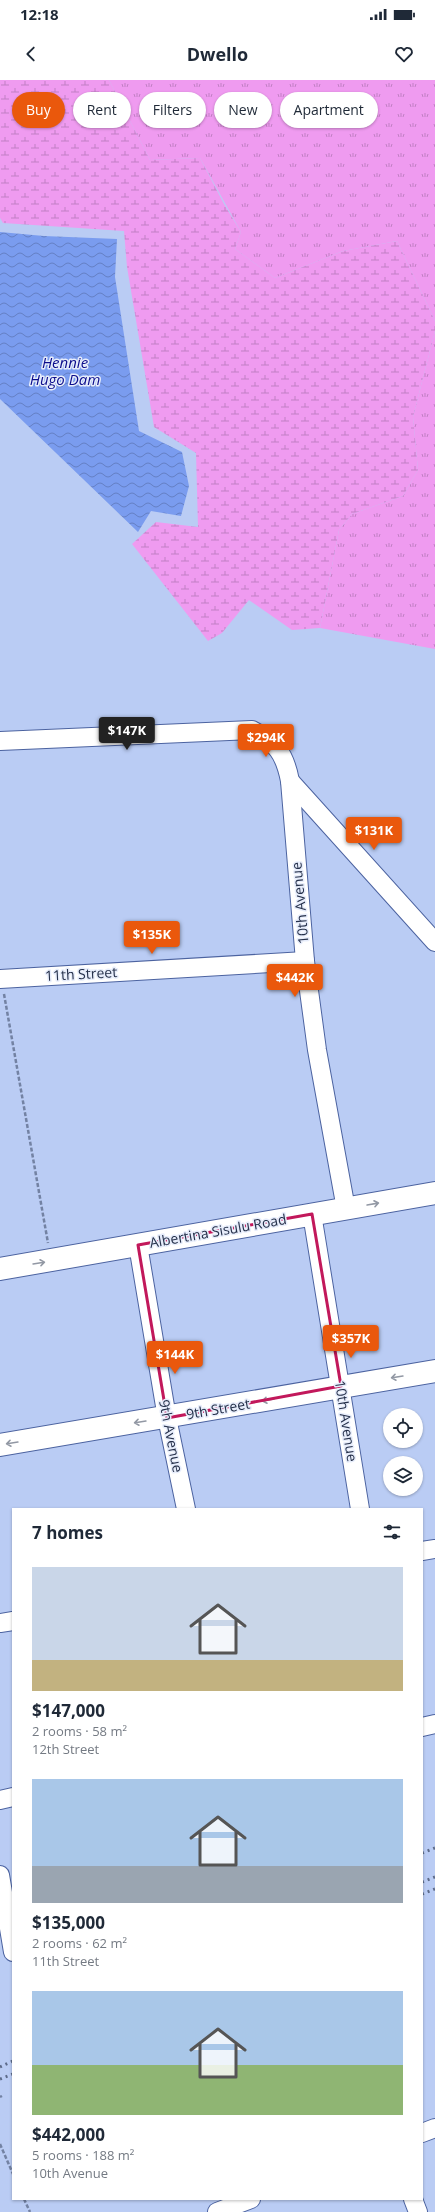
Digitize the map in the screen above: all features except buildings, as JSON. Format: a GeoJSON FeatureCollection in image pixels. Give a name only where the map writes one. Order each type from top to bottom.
{"type":"FeatureCollection","features":[{"type":"Feature","properties":{"kind":"main road","name":"Albertina Sisulu Road"},"geometry":{"type":"LineString","coordinates":[[0,1269],[435,1193]]}},
{"type":"Feature","properties":{"kind":"main road","name":"9th Street"},"geometry":{"type":"LineString","coordinates":[[0,1445],[167,1418],[341,1386],[435,1371]]}},
{"type":"Feature","properties":{"kind":"street","name":"10th Avenue"},"geometry":{"type":"LineString","coordinates":[[0,741],[252,730],[276,746],[284,758],[290,781],[305,962],[317,1050],[346,1208]]}},
{"type":"Feature","properties":{"kind":"street"},"geometry":{"type":"LineString","coordinates":[[290,781],[435,942]]}},
{"type":"Feature","properties":{"kind":"street","name":"11th Street"},"geometry":{"type":"LineString","coordinates":[[0,979],[305,962]]}},
{"type":"Feature","properties":{"kind":"street","name":"10th Avenue"},"geometry":{"type":"LineString","coordinates":[[312,1214],[360,1508]]}},
{"type":"Feature","properties":{"kind":"street","name":"9th Avenue"},"geometry":{"type":"LineString","coordinates":[[138,1245],[167,1418],[186,1508]]}},
{"type":"Feature","properties":{"kind":"street"},"geometry":{"type":"LineString","coordinates":[[423,1551],[435,1549]]}},
{"type":"Feature","properties":{"kind":"street"},"geometry":{"type":"LineString","coordinates":[[0,1624],[12,1621]]}},
{"type":"Feature","properties":{"kind":"street"},"geometry":{"type":"LineString","coordinates":[[423,1727],[435,1724]]}},
{"type":"Feature","properties":{"kind":"street"},"geometry":{"type":"LineString","coordinates":[[0,1800],[12,1797]]}},
{"type":"Feature","properties":{"kind":"street"},"geometry":{"type":"LineString","coordinates":[[0,1875],[8,1950]]}},
{"type":"Feature","properties":{"kind":"street"},"geometry":{"type":"LineString","coordinates":[[423,2133],[435,2128]]}},
{"type":"Feature","properties":{"kind":"street"},"geometry":{"type":"LineString","coordinates":[[218,2212],[248,2200]]}},
{"type":"Feature","properties":{"kind":"street"},"geometry":{"type":"LineString","coordinates":[[413,2200],[418,2212]]}},
{"type":"Feature","properties":{"kind":"path"},"geometry":{"type":"LineString","coordinates":[[0,979],[51,1261]]}},
{"type":"Feature","properties":{"kind":"path"},"geometry":{"type":"LineString","coordinates":[[0,2144],[12,2172]]}},
{"type":"Feature","properties":{"kind":"path"},"geometry":{"type":"LineString","coordinates":[[24,2200],[30,2212]]}},
{"type":"Feature","properties":{"kind":"highlighted area"},"geometry":{"type":"Polygon","coordinates":[[[312,1214],[341,1386],[167,1418],[138,1245],[312,1214]]]}},
{"type":"Feature","properties":{"kind":"green space"},"geometry":{"type":"Polygon","coordinates":[[[0,80],[109,80],[115,92],[73,92],[73,128],[131,128],[131,123],[150,160],[200,158],[224,204],[241,232],[235,249],[275,278],[343,251],[397,241],[435,321],[435,331],[413,417],[418,470],[403,496],[352,514],[339,530],[320,628],[292,630],[249,600],[222,633],[208,641],[132,544],[156,522],[198,527],[196,453],[154,427],[127,267],[124,231],[3,223],[0,218],[0,80]]]}},
{"type":"Feature","properties":{"kind":"green space"},"geometry":{"type":"Polygon","coordinates":[[[109,80],[435,80],[435,321],[397,241],[343,251],[275,278],[235,249],[241,232],[200,158],[150,160],[131,123],[131,92],[115,92],[109,80]]]}},
{"type":"Feature","properties":{"kind":"green space"},"geometry":{"type":"Polygon","coordinates":[[[435,331],[435,649],[320,628],[339,530],[352,514],[403,496],[418,470],[413,417],[435,331]]]}},
{"type":"Feature","properties":{"kind":"water","name":"Hennie Hugo Dam"},"geometry":{"type":"Polygon","coordinates":[[[0,232],[44,236],[117,239],[115,277],[139,431],[182,452],[189,486],[181,516],[151,511],[138,532],[0,399],[0,232]]]}},
{"type":"Feature","properties":{"kind":"railway"},"geometry":{"type":"LineString","coordinates":[[423,1853],[435,1848]]}},
{"type":"Feature","properties":{"kind":"railway"},"geometry":{"type":"LineString","coordinates":[[423,1882],[435,1877]]}},
{"type":"Feature","properties":{"kind":"railway"},"geometry":{"type":"LineString","coordinates":[[423,1894],[435,1889]]}},
{"type":"Feature","properties":{"kind":"railway"},"geometry":{"type":"LineString","coordinates":[[0,2067],[12,2061]]}},
{"type":"Feature","properties":{"kind":"railway"},"geometry":{"type":"LineString","coordinates":[[0,2079],[12,2074]]}}]}
